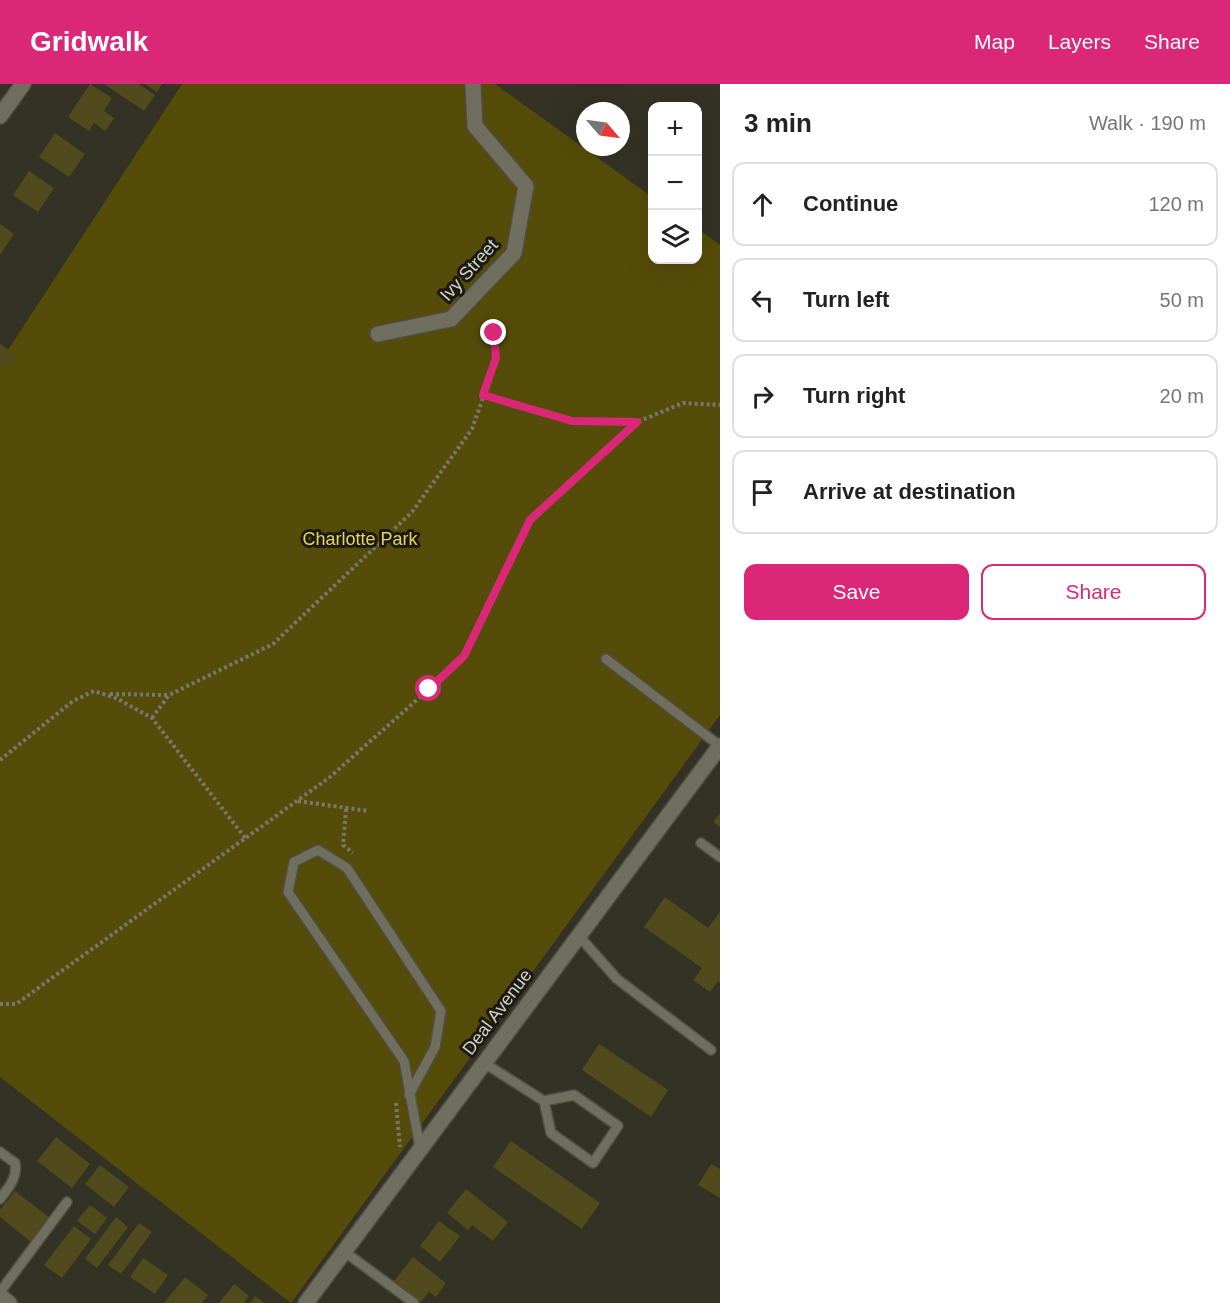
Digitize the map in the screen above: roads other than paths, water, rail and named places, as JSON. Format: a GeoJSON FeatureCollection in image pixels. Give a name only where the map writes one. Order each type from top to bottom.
{"type":"FeatureCollection","features":[{"type":"Feature","properties":{"kind":"street"},"geometry":{"type":"LineString","coordinates":[[0,116],[23,84]]}},
{"type":"Feature","properties":{"kind":"street","name":"Ivy Street"},"geometry":{"type":"LineString","coordinates":[[378,334],[451,319],[514,253],[526,186],[475,126],[473,84]]}},
{"type":"Feature","properties":{"kind":"street","name":"Deal Avenue"},"geometry":{"type":"LineString","coordinates":[[306,1303],[719,750]]}},
{"type":"Feature","properties":{"kind":"street"},"geometry":{"type":"LineString","coordinates":[[0,1294],[9,1303]]}},
{"type":"Feature","properties":{"kind":"lane"},"geometry":{"type":"LineString","coordinates":[[606,659],[719,750]]}},
{"type":"Feature","properties":{"kind":"lane"},"geometry":{"type":"LineString","coordinates":[[701,843],[720,857]]}},
{"type":"Feature","properties":{"kind":"lane"},"geometry":{"type":"LineString","coordinates":[[409,1095],[435,1047],[441,1011],[347,868],[318,850],[294,862],[288,892],[404,1061],[409,1095],[420,1148]]}},
{"type":"Feature","properties":{"kind":"lane"},"geometry":{"type":"LineString","coordinates":[[579,936],[617,979],[711,1050]]}},
{"type":"Feature","properties":{"kind":"lane"},"geometry":{"type":"LineString","coordinates":[[484,1062],[544,1101],[574,1095],[618,1126],[593,1163],[551,1133],[544,1101]]}},
{"type":"Feature","properties":{"kind":"lane"},"geometry":{"type":"LineString","coordinates":[[0,1152],[15,1163],[16,1170],[13,1182],[0,1199]]}},
{"type":"Feature","properties":{"kind":"lane"},"geometry":{"type":"LineString","coordinates":[[0,1294],[67,1202]]}},
{"type":"Feature","properties":{"kind":"lane"},"geometry":{"type":"LineString","coordinates":[[345,1252],[414,1303]]}},
{"type":"Feature","properties":{"kind":"park label","name":"Charlotte Park"},"geometry":{"type":"Point","coordinates":[360,539]}}]}
